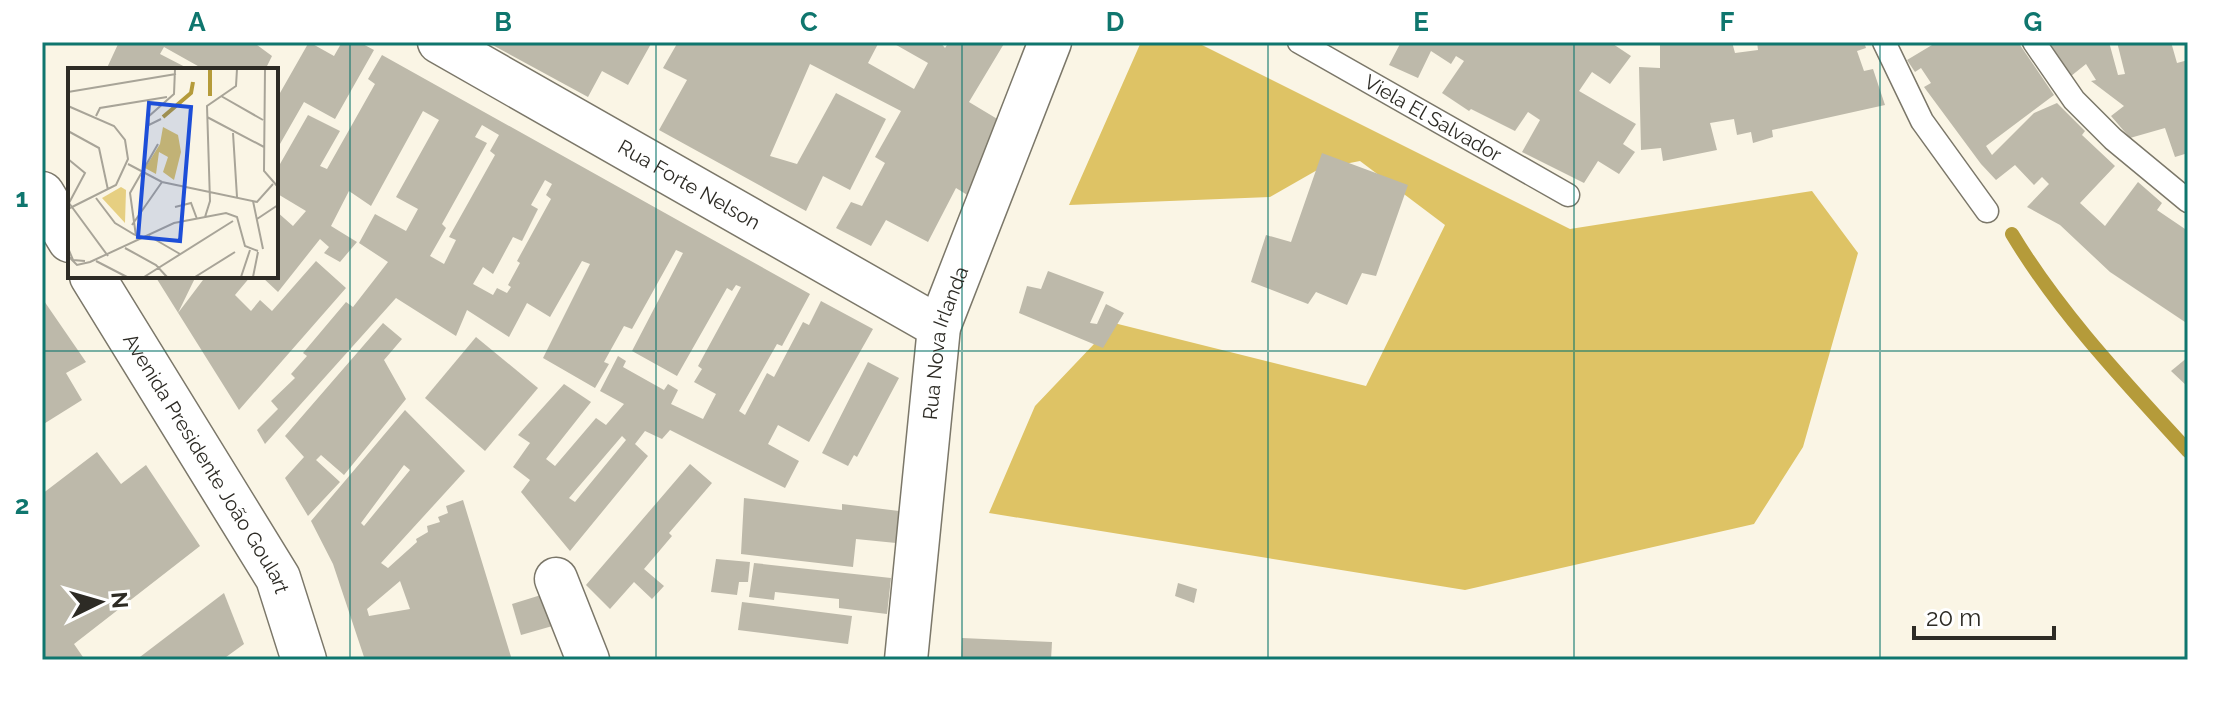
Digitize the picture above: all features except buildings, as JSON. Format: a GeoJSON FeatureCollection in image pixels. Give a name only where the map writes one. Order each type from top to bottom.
{"type":"FeatureCollection","features":[{"type":"Feature","properties":{"kind":"street","name":"Rua Forte Nelson"},"geometry":{"type":"LineString","coordinates":[[439,42],[939,327]]}},
{"type":"Feature","properties":{"kind":"street","name":"Rua Nova Irlanda"},"geometry":{"type":"LineString","coordinates":[[906,660],[939,327],[1050,42]]}},
{"type":"Feature","properties":{"kind":"street"},"geometry":{"type":"LineString","coordinates":[[42,194],[68,237]]}},
{"type":"Feature","properties":{"kind":"street","name":"Avenida Presidente João Goulart"},"geometry":{"type":"LineString","coordinates":[[93,278],[278,578],[304,660]]}},
{"type":"Feature","properties":{"kind":"street"},"geometry":{"type":"LineString","coordinates":[[556,579],[588,660]]}},
{"type":"Feature","properties":{"kind":"lane","name":"Viela El Salvador"},"geometry":{"type":"LineString","coordinates":[[1299,42],[1568,195]]}},
{"type":"Feature","properties":{"kind":"lane"},"geometry":{"type":"LineString","coordinates":[[1884,42],[1922,121],[1987,211]]}},
{"type":"Feature","properties":{"kind":"lane"},"geometry":{"type":"LineString","coordinates":[[2034,42],[2074,100],[2113,139],[2188,201]]}},
{"type":"Feature","properties":{"kind":"shaded area"},"geometry":{"type":"Polygon","coordinates":[[[1141,42],[1196,42],[1570,229],[1812,191],[1858,253],[1803,447],[1754,524],[1465,590],[989,513],[1035,406],[1114,323],[1366,386],[1445,225],[1360,161],[1319,169],[1270,197],[1069,205],[1141,42]]]}},
{"type":"Feature","properties":{"kind":"waterway"},"geometry":{"type":"LineString","coordinates":[[2012,234],[2072,320],[2188,451]]}}]}
